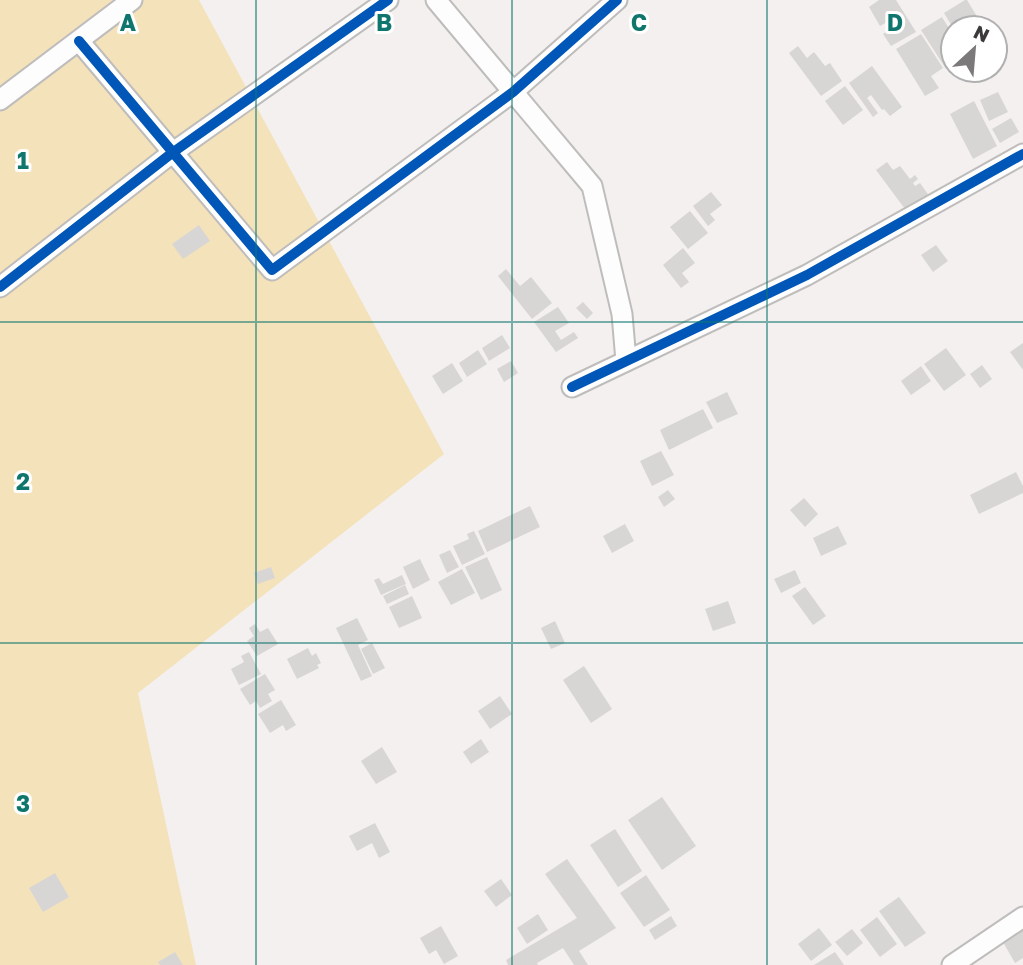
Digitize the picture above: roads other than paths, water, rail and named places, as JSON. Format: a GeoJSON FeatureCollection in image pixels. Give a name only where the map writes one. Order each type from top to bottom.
{"type":"FeatureCollection","features":[{"type":"Feature","properties":{"kind":"street"},"geometry":{"type":"LineString","coordinates":[[0,100],[132,0]]}},
{"type":"Feature","properties":{"kind":"street"},"geometry":{"type":"LineString","coordinates":[[0,287],[172,153],[388,0]]}},
{"type":"Feature","properties":{"kind":"street"},"geometry":{"type":"LineString","coordinates":[[436,0],[592,186],[622,314],[626,361]]}},
{"type":"Feature","properties":{"kind":"street"},"geometry":{"type":"LineString","coordinates":[[79,41],[272,270],[513,92],[617,0]]}},
{"type":"Feature","properties":{"kind":"street"},"geometry":{"type":"LineString","coordinates":[[572,387],[807,275],[1023,154]]}},
{"type":"Feature","properties":{"kind":"street"},"geometry":{"type":"LineString","coordinates":[[952,965],[1023,917]]}}]}
